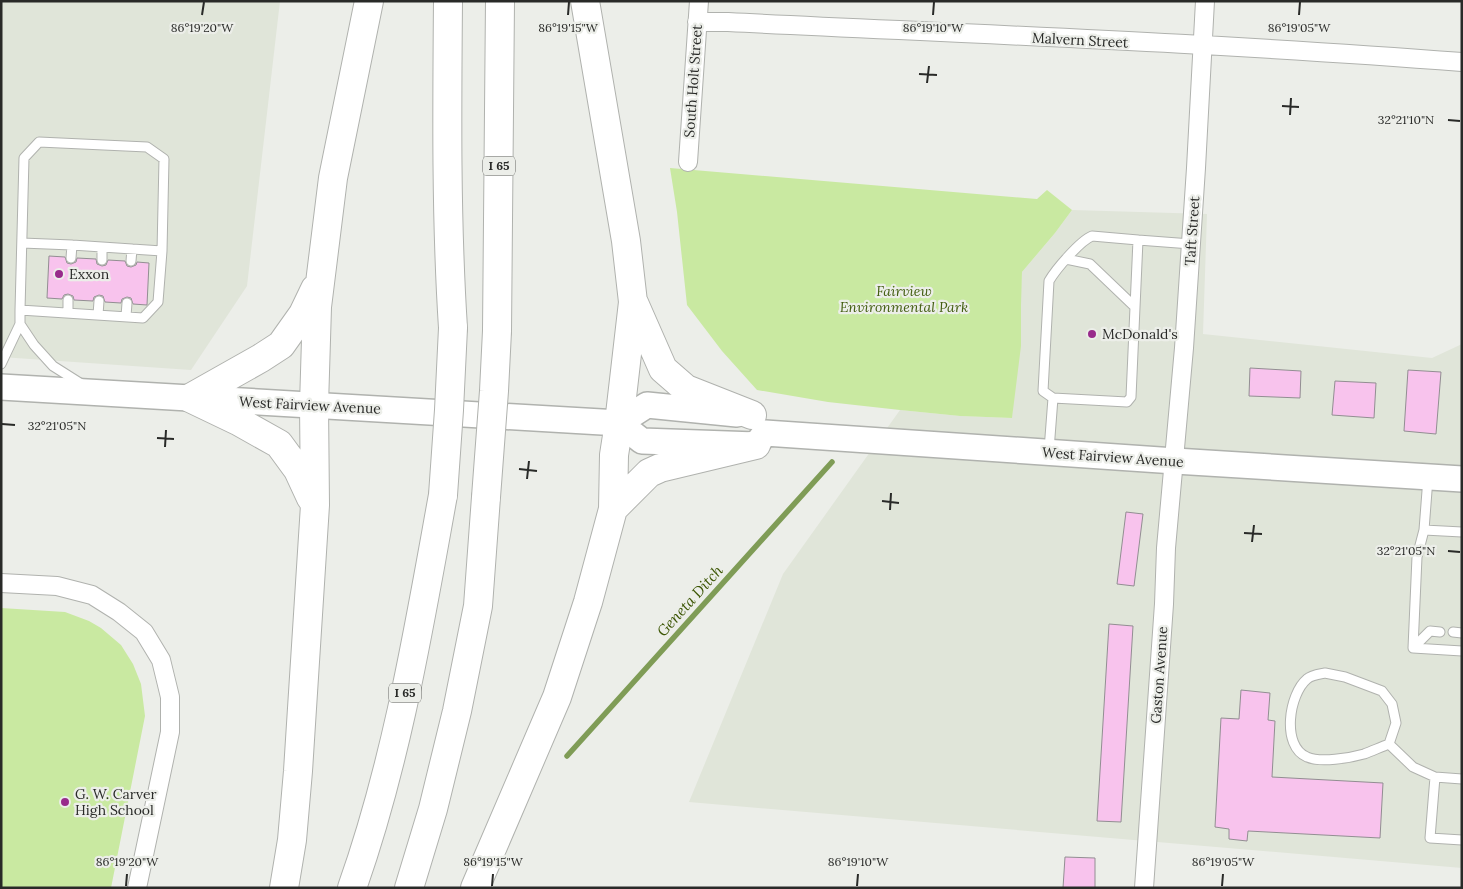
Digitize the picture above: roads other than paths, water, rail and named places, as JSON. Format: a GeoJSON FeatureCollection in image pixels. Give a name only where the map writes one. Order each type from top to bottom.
{"type":"FeatureCollection","features":[{"type":"Feature","properties":{"kind":"highway"},"geometry":{"type":"LineString","coordinates":[[284,888],[292,840],[298,771],[315,505],[314,405],[317,307],[333,178],[369,1]]}},
{"type":"Feature","properties":{"kind":"highway","name":"I 65"},"geometry":{"type":"LineString","coordinates":[[352,888],[390,760],[417,639],[443,495],[453,328],[450,287],[447,96],[448,1]]}},
{"type":"Feature","properties":{"kind":"highway","name":"I 65"},"geometry":{"type":"LineString","coordinates":[[409,888],[433,809],[457,711],[478,606],[497,331],[500,1]]}},
{"type":"Feature","properties":{"kind":"highway"},"geometry":{"type":"LineString","coordinates":[[475,888],[557,697],[588,602],[613,509],[614,455],[620,424],[633,302],[626,241],[585,1]]}},
{"type":"Feature","properties":{"kind":"highway"},"geometry":{"type":"LineString","coordinates":[[190,398],[281,345],[303,314],[321,277]]}},
{"type":"Feature","properties":{"kind":"highway"},"geometry":{"type":"LineString","coordinates":[[633,302],[663,369],[686,389],[758,431]]}},
{"type":"Feature","properties":{"kind":"highway"},"geometry":{"type":"LineString","coordinates":[[190,398],[238,421],[279,444],[298,470],[315,505]]}},
{"type":"Feature","properties":{"kind":"highway"},"geometry":{"type":"LineString","coordinates":[[613,509],[648,473],[758,431]]}},
{"type":"Feature","properties":{"kind":"main road","name":"West Fairview Avenue"},"geometry":{"type":"LineString","coordinates":[[1,387],[620,424],[642,441],[758,431]]}},
{"type":"Feature","properties":{"kind":"main road","name":"West Fairview Avenue"},"geometry":{"type":"LineString","coordinates":[[620,424],[647,405],[758,431],[1175,462],[1462,478]]}},
{"type":"Feature","properties":{"kind":"street","name":"South Holt Street"},"geometry":{"type":"LineString","coordinates":[[688,162],[699,1]]}},
{"type":"Feature","properties":{"kind":"street","name":"Taft Street"},"geometry":{"type":"LineString","coordinates":[[1175,462],[1191,244],[1205,1]]}},
{"type":"Feature","properties":{"kind":"street","name":"Malvern Street"},"geometry":{"type":"LineString","coordinates":[[698,22],[1203,46],[1462,62]]}},
{"type":"Feature","properties":{"kind":"street","name":"Gaston Avenue"},"geometry":{"type":"LineString","coordinates":[[1144,888],[1164,604],[1166,548],[1175,462]]}},
{"type":"Feature","properties":{"kind":"street"},"geometry":{"type":"LineString","coordinates":[[1,583],[56,586],[92,594],[120,612],[144,632],[161,660],[170,697],[170,732],[137,888]]}},
{"type":"Feature","properties":{"kind":"lane"},"geometry":{"type":"LineString","coordinates":[[1,364],[20,324],[20,310],[24,158],[39,142],[147,147],[164,159],[162,251],[158,302],[143,318],[20,310]]}},
{"type":"Feature","properties":{"kind":"lane"},"geometry":{"type":"LineString","coordinates":[[1138,240],[1131,397],[1127,402],[1053,398],[1043,391],[1049,281],[1066,259],[1087,238],[1092,236],[1191,244]]}},
{"type":"Feature","properties":{"kind":"lane"},"geometry":{"type":"LineString","coordinates":[[22,243],[162,251]]}},
{"type":"Feature","properties":{"kind":"lane"},"geometry":{"type":"LineString","coordinates":[[71,258],[72,245]]}},
{"type":"Feature","properties":{"kind":"lane"},"geometry":{"type":"LineString","coordinates":[[102,247],[102,260]]}},
{"type":"Feature","properties":{"kind":"lane"},"geometry":{"type":"LineString","coordinates":[[131,261],[132,249]]}},
{"type":"Feature","properties":{"kind":"lane"},"geometry":{"type":"LineString","coordinates":[[1066,259],[1090,264],[1135,307]]}},
{"type":"Feature","properties":{"kind":"lane"},"geometry":{"type":"LineString","coordinates":[[68,300],[68,313]]}},
{"type":"Feature","properties":{"kind":"lane"},"geometry":{"type":"LineString","coordinates":[[98,315],[99,301]]}},
{"type":"Feature","properties":{"kind":"lane"},"geometry":{"type":"LineString","coordinates":[[126,316],[127,304]]}},
{"type":"Feature","properties":{"kind":"lane"},"geometry":{"type":"LineString","coordinates":[[20,324],[34,345],[54,366],[94,392]]}},
{"type":"Feature","properties":{"kind":"lane"},"geometry":{"type":"LineString","coordinates":[[1048,453],[1053,398]]}},
{"type":"Feature","properties":{"kind":"lane"},"geometry":{"type":"LineString","coordinates":[[1413,648],[1417,557],[1424,530],[1428,476]]}},
{"type":"Feature","properties":{"kind":"lane"},"geometry":{"type":"LineString","coordinates":[[1424,530],[1462,532]]}},
{"type":"Feature","properties":{"kind":"lane"},"geometry":{"type":"LineString","coordinates":[[1413,648],[1430,631],[1440,632]]}},
{"type":"Feature","properties":{"kind":"lane"},"geometry":{"type":"LineString","coordinates":[[1413,648],[1462,651]]}},
{"type":"Feature","properties":{"kind":"lane"},"geometry":{"type":"LineString","coordinates":[[1325,673],[1345,677],[1382,691],[1392,704],[1396,723],[1389,744],[1364,754],[1327,760],[1306,757],[1294,745],[1289,722],[1296,692],[1308,678],[1325,673]]}},
{"type":"Feature","properties":{"kind":"lane"},"geometry":{"type":"LineString","coordinates":[[1389,744],[1413,767],[1435,777],[1462,779]]}},
{"type":"Feature","properties":{"kind":"lane"},"geometry":{"type":"LineString","coordinates":[[1435,777],[1430,838],[1462,840]]}},
{"type":"Feature","properties":{"kind":"waterway","name":"Geneta Ditch"},"geometry":{"type":"LineString","coordinates":[[567,756],[832,462]]}},
{"type":"Feature","properties":{"kind":"place","name":"Exxon"},"geometry":{"type":"Point","coordinates":[59,274]}},
{"type":"Feature","properties":{"kind":"place","name":"McDonald's"},"geometry":{"type":"Point","coordinates":[1092,334]}},
{"type":"Feature","properties":{"kind":"place","name":"G. W. Carver High School"},"geometry":{"type":"Point","coordinates":[65,802]}},
{"type":"Feature","properties":{"kind":"park label","name":"Fairview Environmental Park"},"geometry":{"type":"Point","coordinates":[904,300]}}]}
